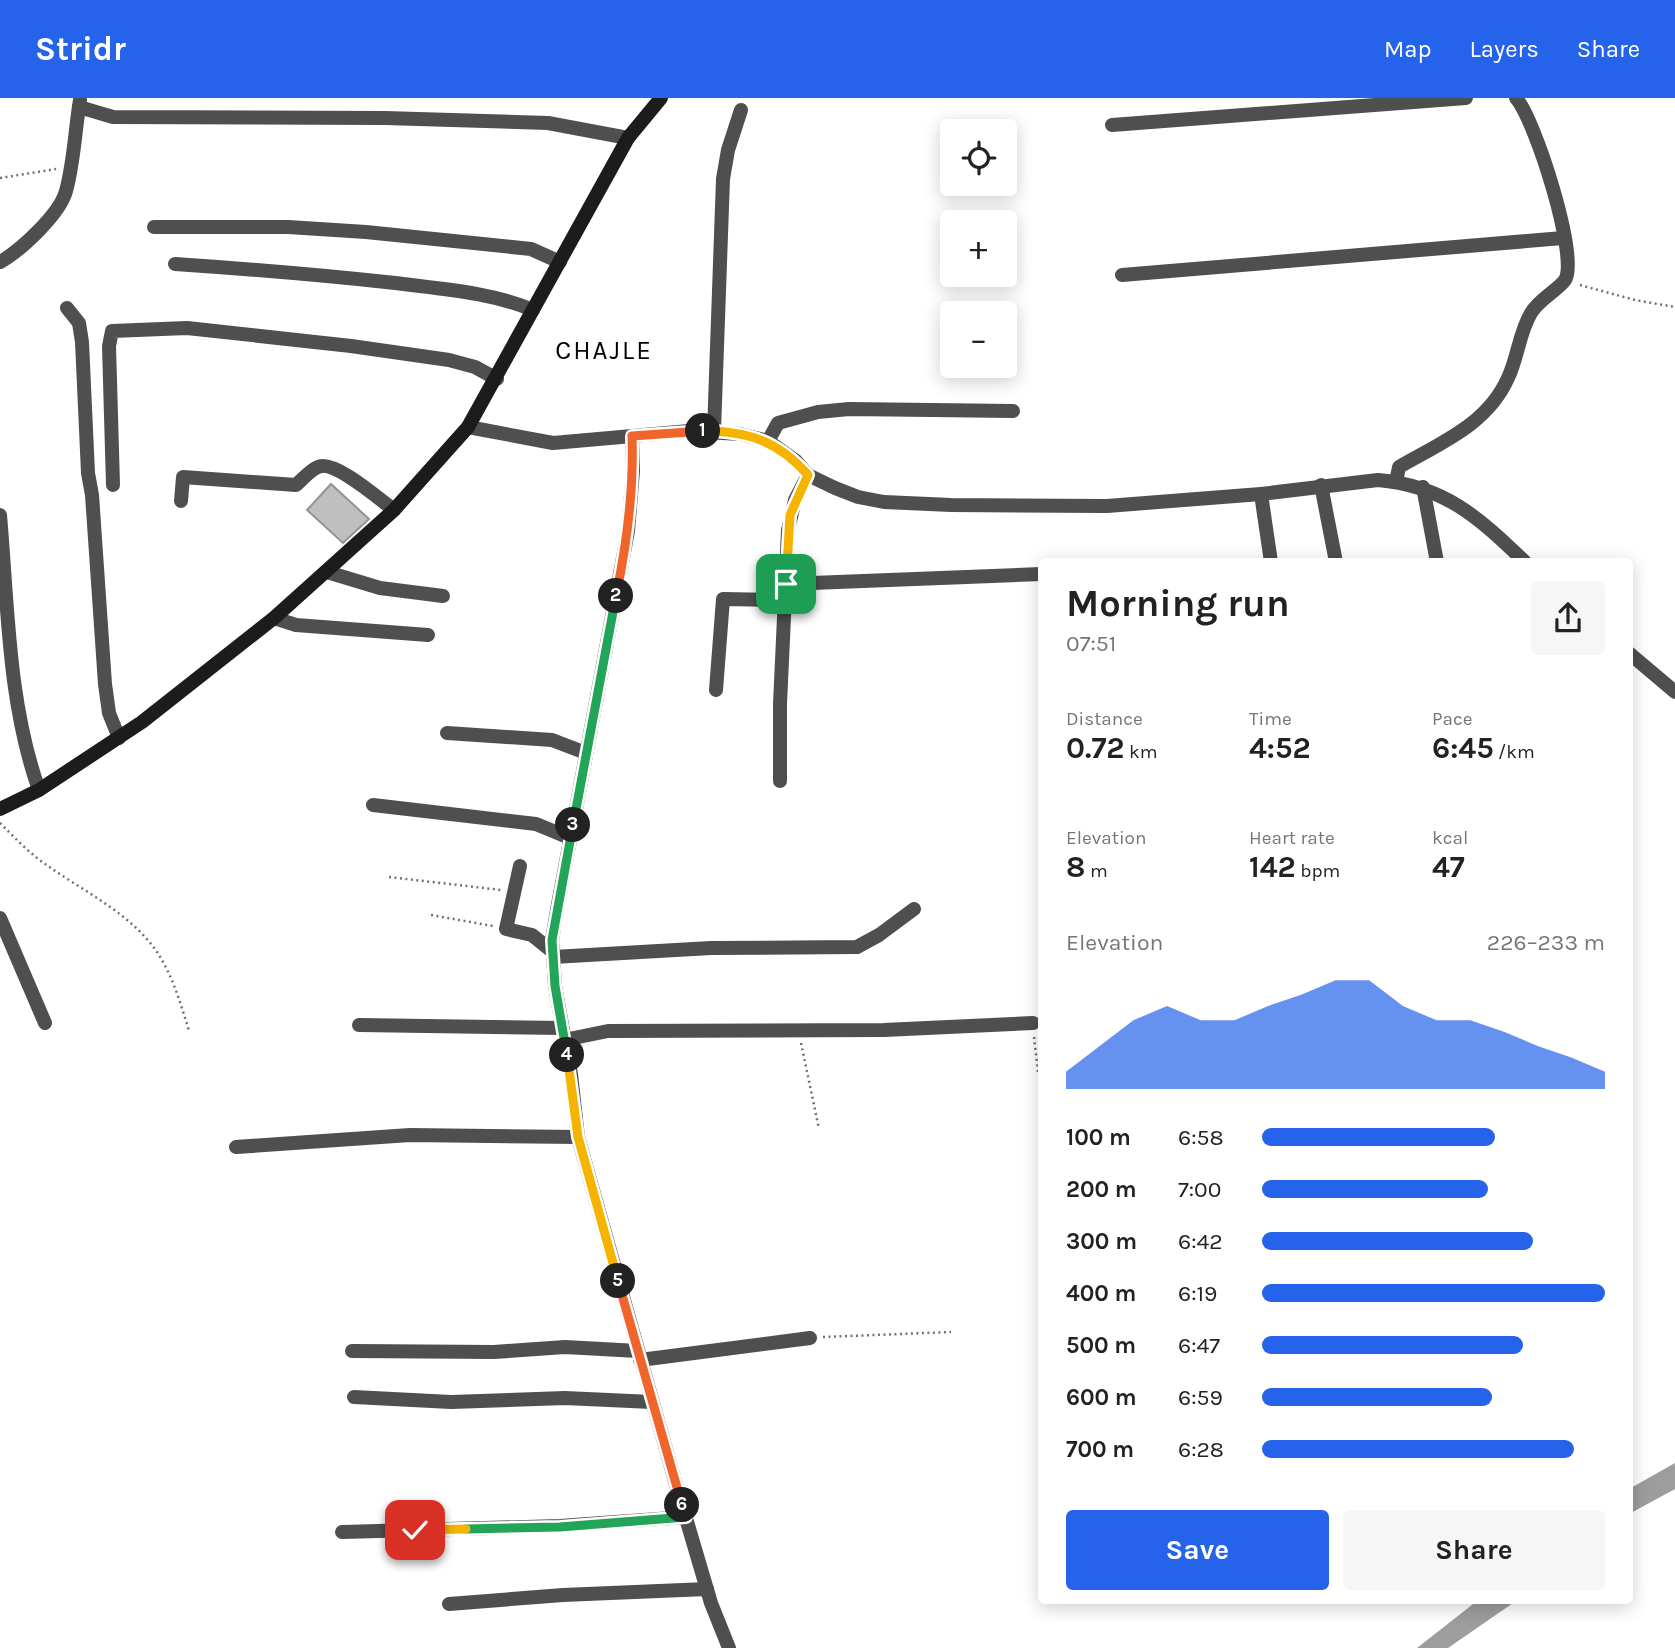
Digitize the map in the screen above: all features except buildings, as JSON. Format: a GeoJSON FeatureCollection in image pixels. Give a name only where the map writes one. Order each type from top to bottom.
{"type":"FeatureCollection","features":[{"type":"Feature","properties":{"kind":"main road"},"geometry":{"type":"LineString","coordinates":[[0,810],[39,790],[119,738],[274,618],[394,510],[468,427],[497,379],[628,138],[661,98]]}},
{"type":"Feature","properties":{"kind":"street"},"geometry":{"type":"LineString","coordinates":[[1112,125],[1466,98]]}},
{"type":"Feature","properties":{"kind":"street"},"geometry":{"type":"LineString","coordinates":[[1396,482],[1399,467],[1464,430],[1488,407],[1509,376],[1530,315],[1549,292],[1565,279],[1568,267],[1562,219],[1544,159],[1516,98]]}},
{"type":"Feature","properties":{"kind":"street"},"geometry":{"type":"LineString","coordinates":[[0,262],[13,255],[66,194],[80,103],[113,117],[385,118],[548,123],[628,138]]}},
{"type":"Feature","properties":{"kind":"street"},"geometry":{"type":"LineString","coordinates":[[714,431],[723,179],[728,150],[741,110]]}},
{"type":"Feature","properties":{"kind":"street"},"geometry":{"type":"LineString","coordinates":[[154,226],[288,226],[366,232],[531,249],[560,262]]}},
{"type":"Feature","properties":{"kind":"street"},"geometry":{"type":"LineString","coordinates":[[1122,275],[1563,238]]}},
{"type":"Feature","properties":{"kind":"street"},"geometry":{"type":"LineString","coordinates":[[175,264],[298,272],[448,290],[515,303],[533,310]]}},
{"type":"Feature","properties":{"kind":"street"},"geometry":{"type":"LineString","coordinates":[[67,308],[79,323],[82,342],[88,473],[105,684],[109,713],[119,738]]}},
{"type":"Feature","properties":{"kind":"street"},"geometry":{"type":"LineString","coordinates":[[113,485],[109,346],[112,331],[187,328],[351,346],[450,360],[475,367],[497,379]]}},
{"type":"Feature","properties":{"kind":"street"},"geometry":{"type":"LineString","coordinates":[[768,441],[778,423],[826,411],[1013,411]]}},
{"type":"Feature","properties":{"kind":"street"},"geometry":{"type":"LineString","coordinates":[[468,427],[553,443],[714,431],[768,441],[796,461],[808,475],[858,497],[884,502],[1108,506],[1261,494],[1378,480],[1396,482],[1423,487],[1443,496],[1491,529],[1521,558]]}},
{"type":"Feature","properties":{"kind":"street"},"geometry":{"type":"LineString","coordinates":[[632,436],[633,471],[628,531],[556,910],[553,955],[578,1137],[707,1589],[729,1648]]}},
{"type":"Feature","properties":{"kind":"street"},"geometry":{"type":"LineString","coordinates":[[181,501],[183,477],[296,485],[318,467],[324,466],[338,470],[394,510]]}},
{"type":"Feature","properties":{"kind":"street"},"geometry":{"type":"LineString","coordinates":[[780,781],[780,704],[790,515],[808,475]]}},
{"type":"Feature","properties":{"kind":"street"},"geometry":{"type":"LineString","coordinates":[[1321,485],[1335,558]]}},
{"type":"Feature","properties":{"kind":"street"},"geometry":{"type":"LineString","coordinates":[[1423,487],[1436,558]]}},
{"type":"Feature","properties":{"kind":"street"},"geometry":{"type":"LineString","coordinates":[[1261,494],[1270,558]]}},
{"type":"Feature","properties":{"kind":"street"},"geometry":{"type":"LineString","coordinates":[[0,515],[17,709],[26,753],[39,790]]}},
{"type":"Feature","properties":{"kind":"street"},"geometry":{"type":"LineString","coordinates":[[327,572],[380,588],[443,596]]}},
{"type":"Feature","properties":{"kind":"street"},"geometry":{"type":"LineString","coordinates":[[786,584],[1038,574]]}},
{"type":"Feature","properties":{"kind":"street"},"geometry":{"type":"LineString","coordinates":[[716,690],[723,599],[785,600]]}},
{"type":"Feature","properties":{"kind":"street"},"geometry":{"type":"LineString","coordinates":[[274,618],[296,625],[428,635]]}},
{"type":"Feature","properties":{"kind":"street"},"geometry":{"type":"LineString","coordinates":[[1633,656],[1675,692]]}},
{"type":"Feature","properties":{"kind":"street"},"geometry":{"type":"LineString","coordinates":[[447,733],[552,740],[586,753]]}},
{"type":"Feature","properties":{"kind":"street"},"geometry":{"type":"LineString","coordinates":[[373,805],[536,824],[570,838]]}},
{"type":"Feature","properties":{"kind":"street"},"geometry":{"type":"LineString","coordinates":[[520,866],[506,929],[532,936],[553,955],[711,948],[857,947],[914,909]]}},
{"type":"Feature","properties":{"kind":"street"},"geometry":{"type":"LineString","coordinates":[[0,918],[45,1023]]}},
{"type":"Feature","properties":{"kind":"street"},"geometry":{"type":"LineString","coordinates":[[359,1025],[563,1034],[608,1031],[884,1030],[1033,1023]]}},
{"type":"Feature","properties":{"kind":"street"},"geometry":{"type":"LineString","coordinates":[[236,1147],[410,1135],[578,1137]]}},
{"type":"Feature","properties":{"kind":"street"},"geometry":{"type":"LineString","coordinates":[[352,1351],[494,1352],[565,1347],[639,1356],[810,1338]]}},
{"type":"Feature","properties":{"kind":"street"},"geometry":{"type":"LineString","coordinates":[[354,1397],[451,1402],[565,1398],[652,1402]]}},
{"type":"Feature","properties":{"kind":"street"},"geometry":{"type":"LineString","coordinates":[[342,1532],[560,1527],[686,1517]]}},
{"type":"Feature","properties":{"kind":"street"},"geometry":{"type":"LineString","coordinates":[[449,1604],[564,1595],[707,1589]]}},
{"type":"Feature","properties":{"kind":"path"},"geometry":{"type":"LineString","coordinates":[[0,177],[70,167]]}},
{"type":"Feature","properties":{"kind":"path"},"geometry":{"type":"LineString","coordinates":[[1565,279],[1635,300],[1675,307]]}},
{"type":"Feature","properties":{"kind":"path"},"geometry":{"type":"LineString","coordinates":[[0,823],[45,864],[120,915],[143,935],[158,953],[175,988],[189,1031]]}},
{"type":"Feature","properties":{"kind":"path"},"geometry":{"type":"LineString","coordinates":[[390,877],[514,891]]}},
{"type":"Feature","properties":{"kind":"path"},"geometry":{"type":"LineString","coordinates":[[431,915],[506,929]]}},
{"type":"Feature","properties":{"kind":"path"},"geometry":{"type":"LineString","coordinates":[[1033,1023],[1038,1072]]}},
{"type":"Feature","properties":{"kind":"path"},"geometry":{"type":"LineString","coordinates":[[798,1030],[818,1129]]}},
{"type":"Feature","properties":{"kind":"path"},"geometry":{"type":"LineString","coordinates":[[810,1338],[951,1332]]}},
{"type":"Feature","properties":{"kind":"shaded area"},"geometry":{"type":"Polygon","coordinates":[[[1675,1463],[1675,1489],[1633,1512],[1633,1487],[1675,1463]]]}},
{"type":"Feature","properties":{"kind":"shaded area"},"geometry":{"type":"Polygon","coordinates":[[[1473,1604],[1512,1604],[1448,1648],[1417,1648],[1473,1604]]]}},
{"type":"Feature","properties":{"kind":"district","name":"CHAJLE"},"geometry":{"type":"Point","coordinates":[604,350]}},
{"type":"Feature","properties":{"kind":"route"},"geometry":{"type":"LineString","coordinates":[[415,1530],[560,1527],[686,1517],[578,1137],[571,1074],[555,986],[552,940],[628,531],[633,471],[632,436],[689,431],[740,434],[768,441],[796,461],[808,475],[794,500],[790,515],[786,584]]}}]}
